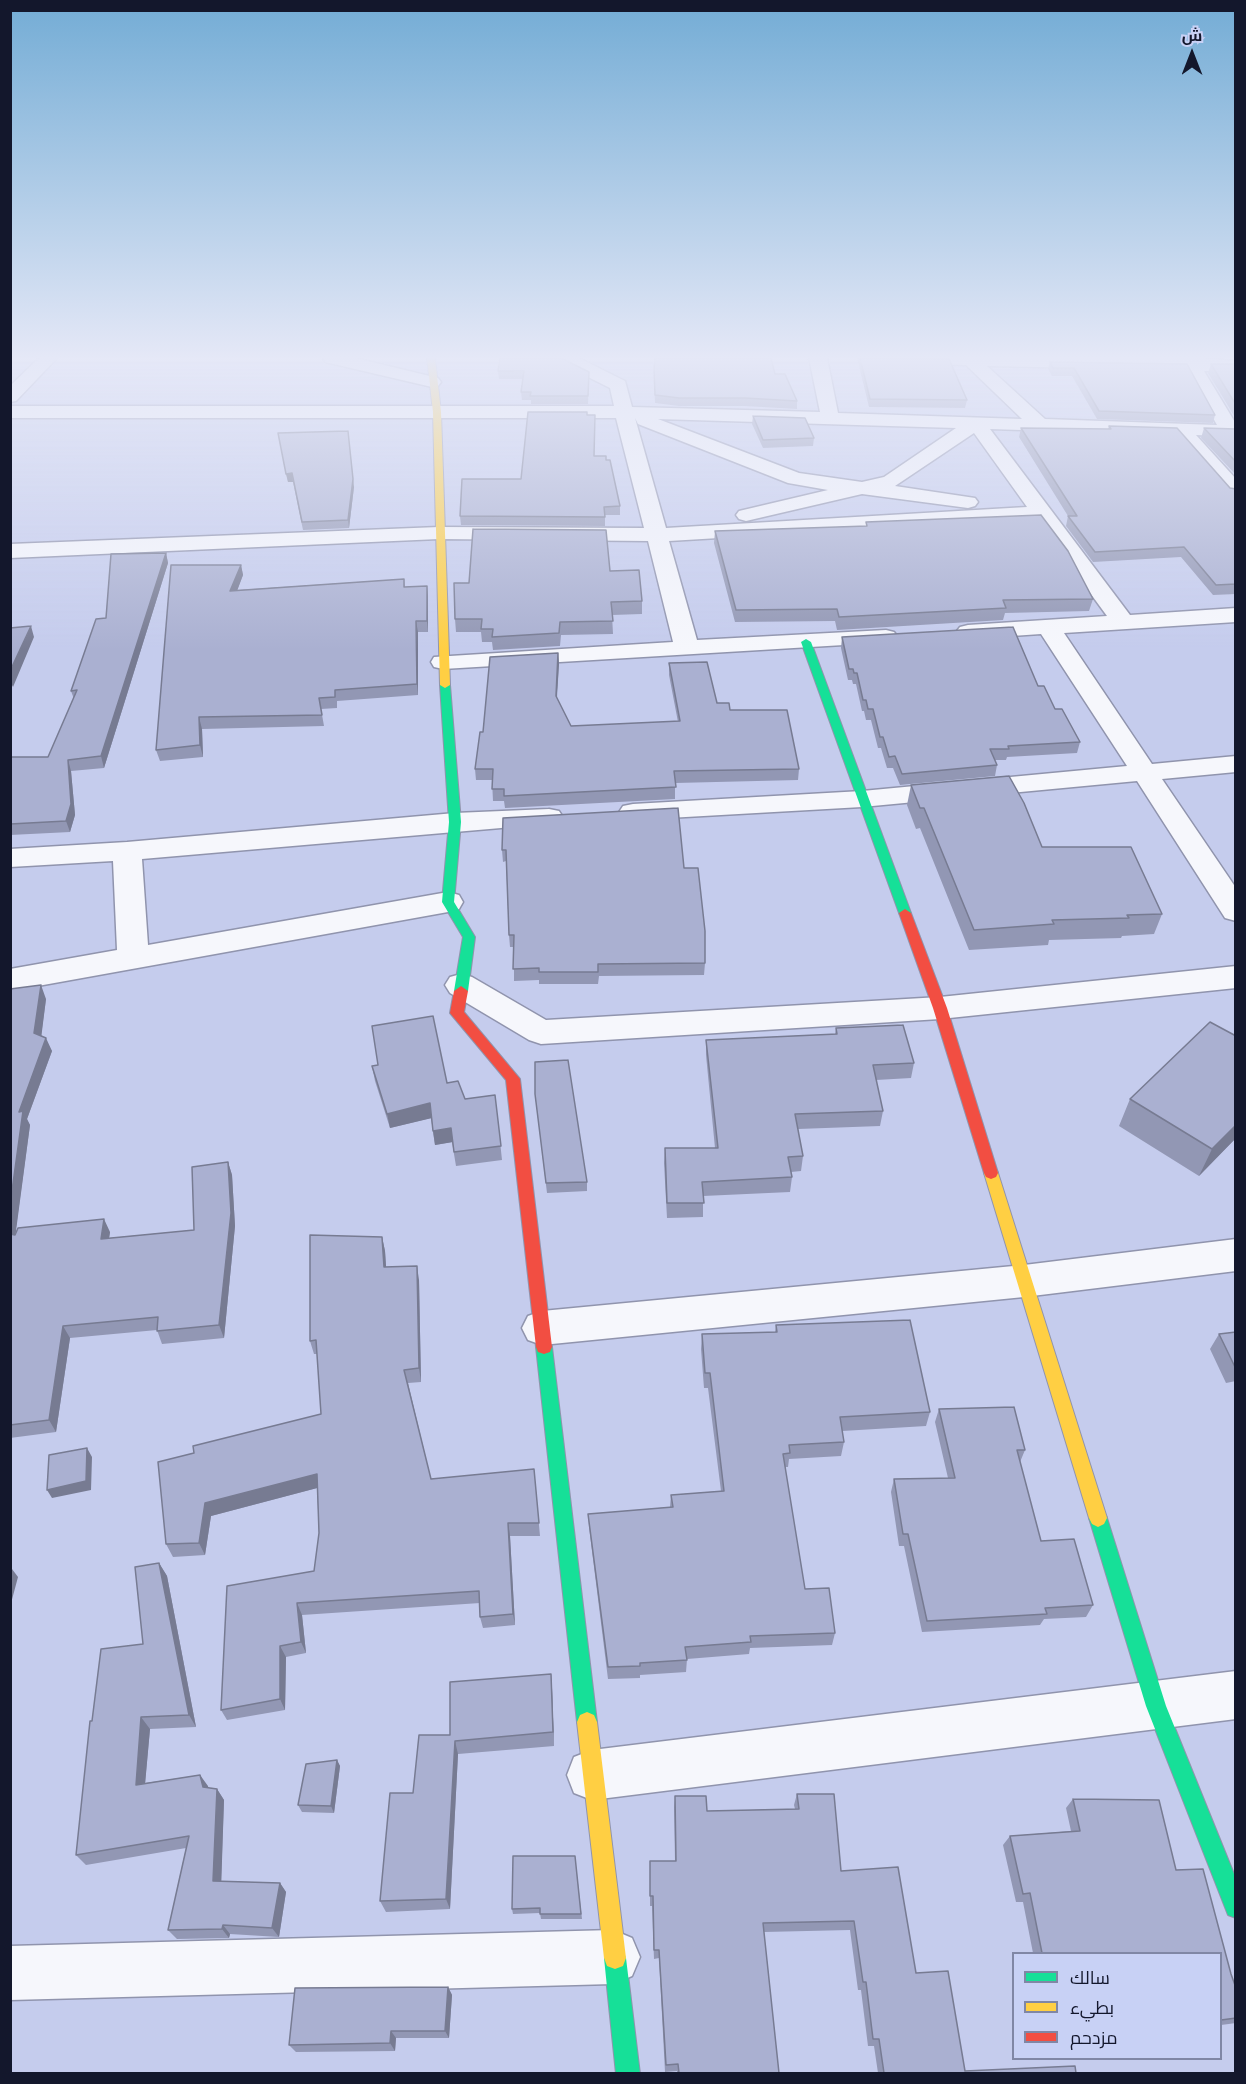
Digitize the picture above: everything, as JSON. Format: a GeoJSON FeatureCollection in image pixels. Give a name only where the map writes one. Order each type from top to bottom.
{"type":"FeatureCollection","features":[{"type":"Feature","properties":{"kind":"street"},"geometry":{"type":"LineString","coordinates":[[438,455],[443,662],[455,822],[448,902],[469,937],[457,1013],[513,1079],[628,2073]]}},
{"type":"Feature","properties":{"kind":"street"},"geometry":{"type":"LineString","coordinates":[[636,455],[687,648]]}},
{"type":"Feature","properties":{"kind":"street"},"geometry":{"type":"LineString","coordinates":[[734,455],[795,479],[1042,512]]}},
{"type":"Feature","properties":{"kind":"street"},"geometry":{"type":"LineString","coordinates":[[657,535],[891,481],[929,455]]}},
{"type":"Feature","properties":{"kind":"street"},"geometry":{"type":"LineString","coordinates":[[1000,455],[1123,622]]}},
{"type":"Feature","properties":{"kind":"street"},"geometry":{"type":"LineString","coordinates":[[1203,455],[1236,492]]}},
{"type":"Feature","properties":{"kind":"street"},"geometry":{"type":"LineString","coordinates":[[10,550],[439,533],[657,535],[1042,512]]}},
{"type":"Feature","properties":{"kind":"street"},"geometry":{"type":"LineString","coordinates":[[944,633],[1236,615]]}},
{"type":"Feature","properties":{"kind":"street"},"geometry":{"type":"LineString","coordinates":[[1048,627],[1236,911]]}},
{"type":"Feature","properties":{"kind":"street"},"geometry":{"type":"LineString","coordinates":[[443,662],[910,635]]}},
{"type":"Feature","properties":{"kind":"street"},"geometry":{"type":"LineString","coordinates":[[806,642],[940,1008],[1156,1706],[1236,1907]]}},
{"type":"Feature","properties":{"kind":"street"},"geometry":{"type":"LineString","coordinates":[[611,813],[862,799],[1236,764]]}},
{"type":"Feature","properties":{"kind":"street"},"geometry":{"type":"LineString","coordinates":[[10,858],[127,851],[455,822],[575,816]]}},
{"type":"Feature","properties":{"kind":"street"},"geometry":{"type":"LineString","coordinates":[[127,851],[133,958]]}},
{"type":"Feature","properties":{"kind":"street"},"geometry":{"type":"LineString","coordinates":[[10,980],[448,902]]}},
{"type":"Feature","properties":{"kind":"street"},"geometry":{"type":"LineString","coordinates":[[460,985],[541,1032],[940,1008],[1236,977]]}},
{"type":"Feature","properties":{"kind":"street"},"geometry":{"type":"LineString","coordinates":[[542,1328],[1024,1281],[1236,1255]]}},
{"type":"Feature","properties":{"kind":"street"},"geometry":{"type":"LineString","coordinates":[[592,1775],[1236,1695]]}},
{"type":"Feature","properties":{"kind":"street"},"geometry":{"type":"LineString","coordinates":[[10,1973],[613,1957]]}},
{"type":"Feature","properties":{"kind":"building"},"geometry":{"type":"Polygon","coordinates":[[[282,455],[351,455],[353,479],[348,520],[302,522],[292,473],[286,474],[282,455]]]}},
{"type":"Feature","properties":{"kind":"building"},"geometry":{"type":"Polygon","coordinates":[[[523,455],[606,456],[606,460],[610,460],[620,506],[604,507],[605,517],[460,516],[462,479],[521,479],[523,455]]]}},
{"type":"Feature","properties":{"kind":"building"},"geometry":{"type":"Polygon","coordinates":[[[1038,455],[1201,455],[1230,488],[1236,489],[1236,584],[1216,585],[1184,547],[1095,552],[1068,516],[1077,516],[1038,455]]]}},
{"type":"Feature","properties":{"kind":"building"},"geometry":{"type":"Polygon","coordinates":[[[1041,515],[1068,551],[1093,599],[1003,600],[1006,608],[839,617],[837,609],[736,610],[715,531],[867,526],[866,522],[1041,515]]]}},
{"type":"Feature","properties":{"kind":"building"},"geometry":{"type":"Polygon","coordinates":[[[473,529],[606,530],[610,571],[639,570],[642,601],[611,602],[613,621],[560,622],[559,633],[492,637],[493,629],[481,629],[482,619],[455,619],[454,583],[469,583],[473,529]]]}},
{"type":"Feature","properties":{"kind":"building"},"geometry":{"type":"Polygon","coordinates":[[[166,553],[101,756],[68,760],[71,804],[66,821],[10,824],[10,757],[48,757],[77,690],[71,691],[96,619],[106,618],[111,554],[166,553]]]}},
{"type":"Feature","properties":{"kind":"building"},"geometry":{"type":"Polygon","coordinates":[[[171,565],[241,565],[230,591],[404,579],[404,587],[427,586],[427,621],[416,621],[417,684],[335,690],[335,697],[319,698],[322,715],[199,717],[200,745],[156,750],[171,565]]]}},
{"type":"Feature","properties":{"kind":"building"},"geometry":{"type":"Polygon","coordinates":[[[31,626],[10,671],[10,628],[31,626]]]}},
{"type":"Feature","properties":{"kind":"building"},"geometry":{"type":"Polygon","coordinates":[[[1013,627],[1038,686],[1044,686],[1055,709],[1062,709],[1080,742],[990,749],[997,765],[902,774],[895,756],[889,757],[883,737],[880,737],[873,709],[868,709],[866,700],[863,700],[857,673],[849,669],[842,637],[1013,627]]]}},
{"type":"Feature","properties":{"kind":"building"},"geometry":{"type":"Polygon","coordinates":[[[558,653],[556,696],[571,726],[680,721],[669,663],[707,662],[717,703],[729,703],[730,710],[787,710],[799,769],[674,771],[676,787],[504,796],[504,789],[492,789],[493,769],[475,769],[480,732],[483,732],[490,657],[558,653]]]}},
{"type":"Feature","properties":{"kind":"building"},"geometry":{"type":"Polygon","coordinates":[[[1009,776],[1024,803],[1042,847],[1131,847],[1162,914],[1127,915],[1129,918],[1052,920],[1054,924],[974,930],[924,808],[920,808],[911,785],[1009,776]]]}},
{"type":"Feature","properties":{"kind":"building"},"geometry":{"type":"Polygon","coordinates":[[[678,808],[684,868],[698,868],[705,931],[705,963],[598,964],[598,972],[539,972],[539,968],[513,969],[514,935],[509,935],[506,850],[502,850],[503,818],[678,808]]]}},
{"type":"Feature","properties":{"kind":"building"},"geometry":{"type":"Polygon","coordinates":[[[41,985],[34,1033],[46,1038],[19,1112],[23,1111],[10,1205],[10,989],[41,985]]]}},
{"type":"Feature","properties":{"kind":"building"},"geometry":{"type":"Polygon","coordinates":[[[433,1016],[447,1083],[458,1081],[465,1099],[495,1095],[501,1146],[454,1152],[451,1128],[433,1131],[430,1103],[387,1114],[372,1066],[378,1065],[372,1026],[433,1016]]]}},
{"type":"Feature","properties":{"kind":"building"},"geometry":{"type":"Polygon","coordinates":[[[1210,1022],[1236,1036],[1236,1125],[1212,1149],[1130,1099],[1210,1022]]]}},
{"type":"Feature","properties":{"kind":"building"},"geometry":{"type":"Polygon","coordinates":[[[903,1025],[914,1063],[873,1065],[883,1111],[795,1114],[803,1156],[788,1157],[792,1177],[702,1182],[704,1203],[667,1203],[665,1148],[718,1148],[706,1040],[837,1034],[836,1028],[903,1025]]]}},
{"type":"Feature","properties":{"kind":"building"},"geometry":{"type":"Polygon","coordinates":[[[568,1060],[587,1182],[546,1183],[535,1094],[535,1062],[568,1060]]]}},
{"type":"Feature","properties":{"kind":"building"},"geometry":{"type":"Polygon","coordinates":[[[228,1162],[231,1213],[219,1325],[157,1331],[158,1317],[63,1326],[49,1420],[10,1425],[10,1234],[15,1235],[18,1228],[104,1219],[101,1239],[194,1230],[192,1167],[228,1162]]]}},
{"type":"Feature","properties":{"kind":"building"},"geometry":{"type":"Polygon","coordinates":[[[310,1235],[382,1237],[384,1267],[417,1266],[419,1368],[404,1370],[431,1479],[534,1469],[539,1523],[508,1523],[513,1614],[480,1617],[479,1591],[297,1603],[301,1642],[280,1646],[280,1699],[221,1710],[227,1586],[314,1571],[319,1533],[317,1474],[205,1503],[199,1543],[166,1544],[158,1462],[194,1453],[193,1446],[321,1414],[316,1340],[310,1341],[310,1235]]]}},
{"type":"Feature","properties":{"kind":"building"},"geometry":{"type":"Polygon","coordinates":[[[910,1320],[930,1412],[840,1417],[844,1442],[789,1445],[790,1453],[783,1454],[805,1589],[829,1588],[835,1633],[750,1636],[751,1642],[685,1647],[687,1660],[640,1663],[640,1666],[608,1667],[588,1514],[673,1507],[671,1495],[724,1491],[710,1373],[705,1373],[702,1334],[777,1332],[776,1325],[910,1320]]]}},
{"type":"Feature","properties":{"kind":"building"},"geometry":{"type":"Polygon","coordinates":[[[1236,1332],[1236,1367],[1235,1367],[1219,1334],[1236,1332]]]}},
{"type":"Feature","properties":{"kind":"building"},"geometry":{"type":"Polygon","coordinates":[[[1014,1407],[1025,1450],[1017,1450],[1041,1541],[1074,1539],[1093,1605],[1045,1608],[1047,1614],[927,1621],[908,1534],[903,1534],[894,1479],[955,1478],[939,1409],[1014,1407]]]}},
{"type":"Feature","properties":{"kind":"building"},"geometry":{"type":"Polygon","coordinates":[[[87,1448],[86,1481],[47,1490],[49,1455],[87,1448]]]}},
{"type":"Feature","properties":{"kind":"building"},"geometry":{"type":"Polygon","coordinates":[[[159,1563],[189,1715],[141,1717],[136,1785],[200,1775],[203,1787],[217,1789],[213,1881],[280,1883],[272,1928],[223,1925],[222,1929],[168,1930],[189,1836],[76,1855],[90,1721],[92,1721],[101,1649],[143,1644],[135,1567],[159,1563]]]}},
{"type":"Feature","properties":{"kind":"building"},"geometry":{"type":"Polygon","coordinates":[[[551,1674],[553,1732],[455,1741],[446,1899],[380,1901],[390,1793],[413,1793],[419,1735],[450,1735],[450,1682],[551,1674]]]}},
{"type":"Feature","properties":{"kind":"building"},"geometry":{"type":"Polygon","coordinates":[[[337,1760],[331,1806],[298,1805],[306,1764],[337,1760]]]}},
{"type":"Feature","properties":{"kind":"building"},"geometry":{"type":"Polygon","coordinates":[[[797,1794],[834,1794],[841,1871],[898,1867],[916,1973],[948,1971],[965,2071],[1075,2066],[1076,2073],[884,2073],[879,2039],[873,2039],[866,1982],[863,1982],[854,1921],[763,1923],[779,2073],[679,2073],[678,2064],[666,2065],[659,1950],[654,1950],[650,1861],[676,1861],[675,1796],[706,1796],[707,1811],[799,1809],[797,1794]]]}},
{"type":"Feature","properties":{"kind":"building"},"geometry":{"type":"Polygon","coordinates":[[[1073,1799],[1159,1800],[1176,1870],[1203,1869],[1236,1988],[1236,2018],[1222,2020],[1222,1952],[1042,1952],[1030,1893],[1023,1894],[1010,1836],[1080,1831],[1073,1799]]]}},
{"type":"Feature","properties":{"kind":"building"},"geometry":{"type":"Polygon","coordinates":[[[513,1856],[575,1856],[581,1914],[540,1914],[540,1908],[512,1909],[513,1856]]]}},
{"type":"Feature","properties":{"kind":"building"},"geometry":{"type":"Polygon","coordinates":[[[448,1987],[445,2031],[391,2031],[390,2043],[289,2045],[295,1988],[448,1987]]]}},
{"type":"Feature","properties":{"kind":"traffic: fast"},"geometry":{"type":"LineString","coordinates":[[806,642],[905,913]]}},
{"type":"Feature","properties":{"kind":"traffic: fast"},"geometry":{"type":"LineString","coordinates":[[445,685],[455,822],[448,902],[469,937],[461,991]]}},
{"type":"Feature","properties":{"kind":"traffic: fast"},"geometry":{"type":"LineString","coordinates":[[544,1347],[587,1722]]}},
{"type":"Feature","properties":{"kind":"traffic: fast"},"geometry":{"type":"LineString","coordinates":[[1098,1518],[1156,1706],[1236,1907]]}},
{"type":"Feature","properties":{"kind":"traffic: fast"},"geometry":{"type":"LineString","coordinates":[[615,1958],[628,2074]]}},
{"type":"Feature","properties":{"kind":"traffic: slow"},"geometry":{"type":"LineString","coordinates":[[438,455],[445,685]]}},
{"type":"Feature","properties":{"kind":"traffic: slow"},"geometry":{"type":"LineString","coordinates":[[991,1173],[1098,1518]]}},
{"type":"Feature","properties":{"kind":"traffic: slow"},"geometry":{"type":"LineString","coordinates":[[587,1722],[615,1958]]}},
{"type":"Feature","properties":{"kind":"traffic: jam"},"geometry":{"type":"LineString","coordinates":[[905,913],[940,1008],[991,1173]]}},
{"type":"Feature","properties":{"kind":"traffic: jam"},"geometry":{"type":"LineString","coordinates":[[461,991],[457,1013],[513,1079],[544,1347]]}}]}
